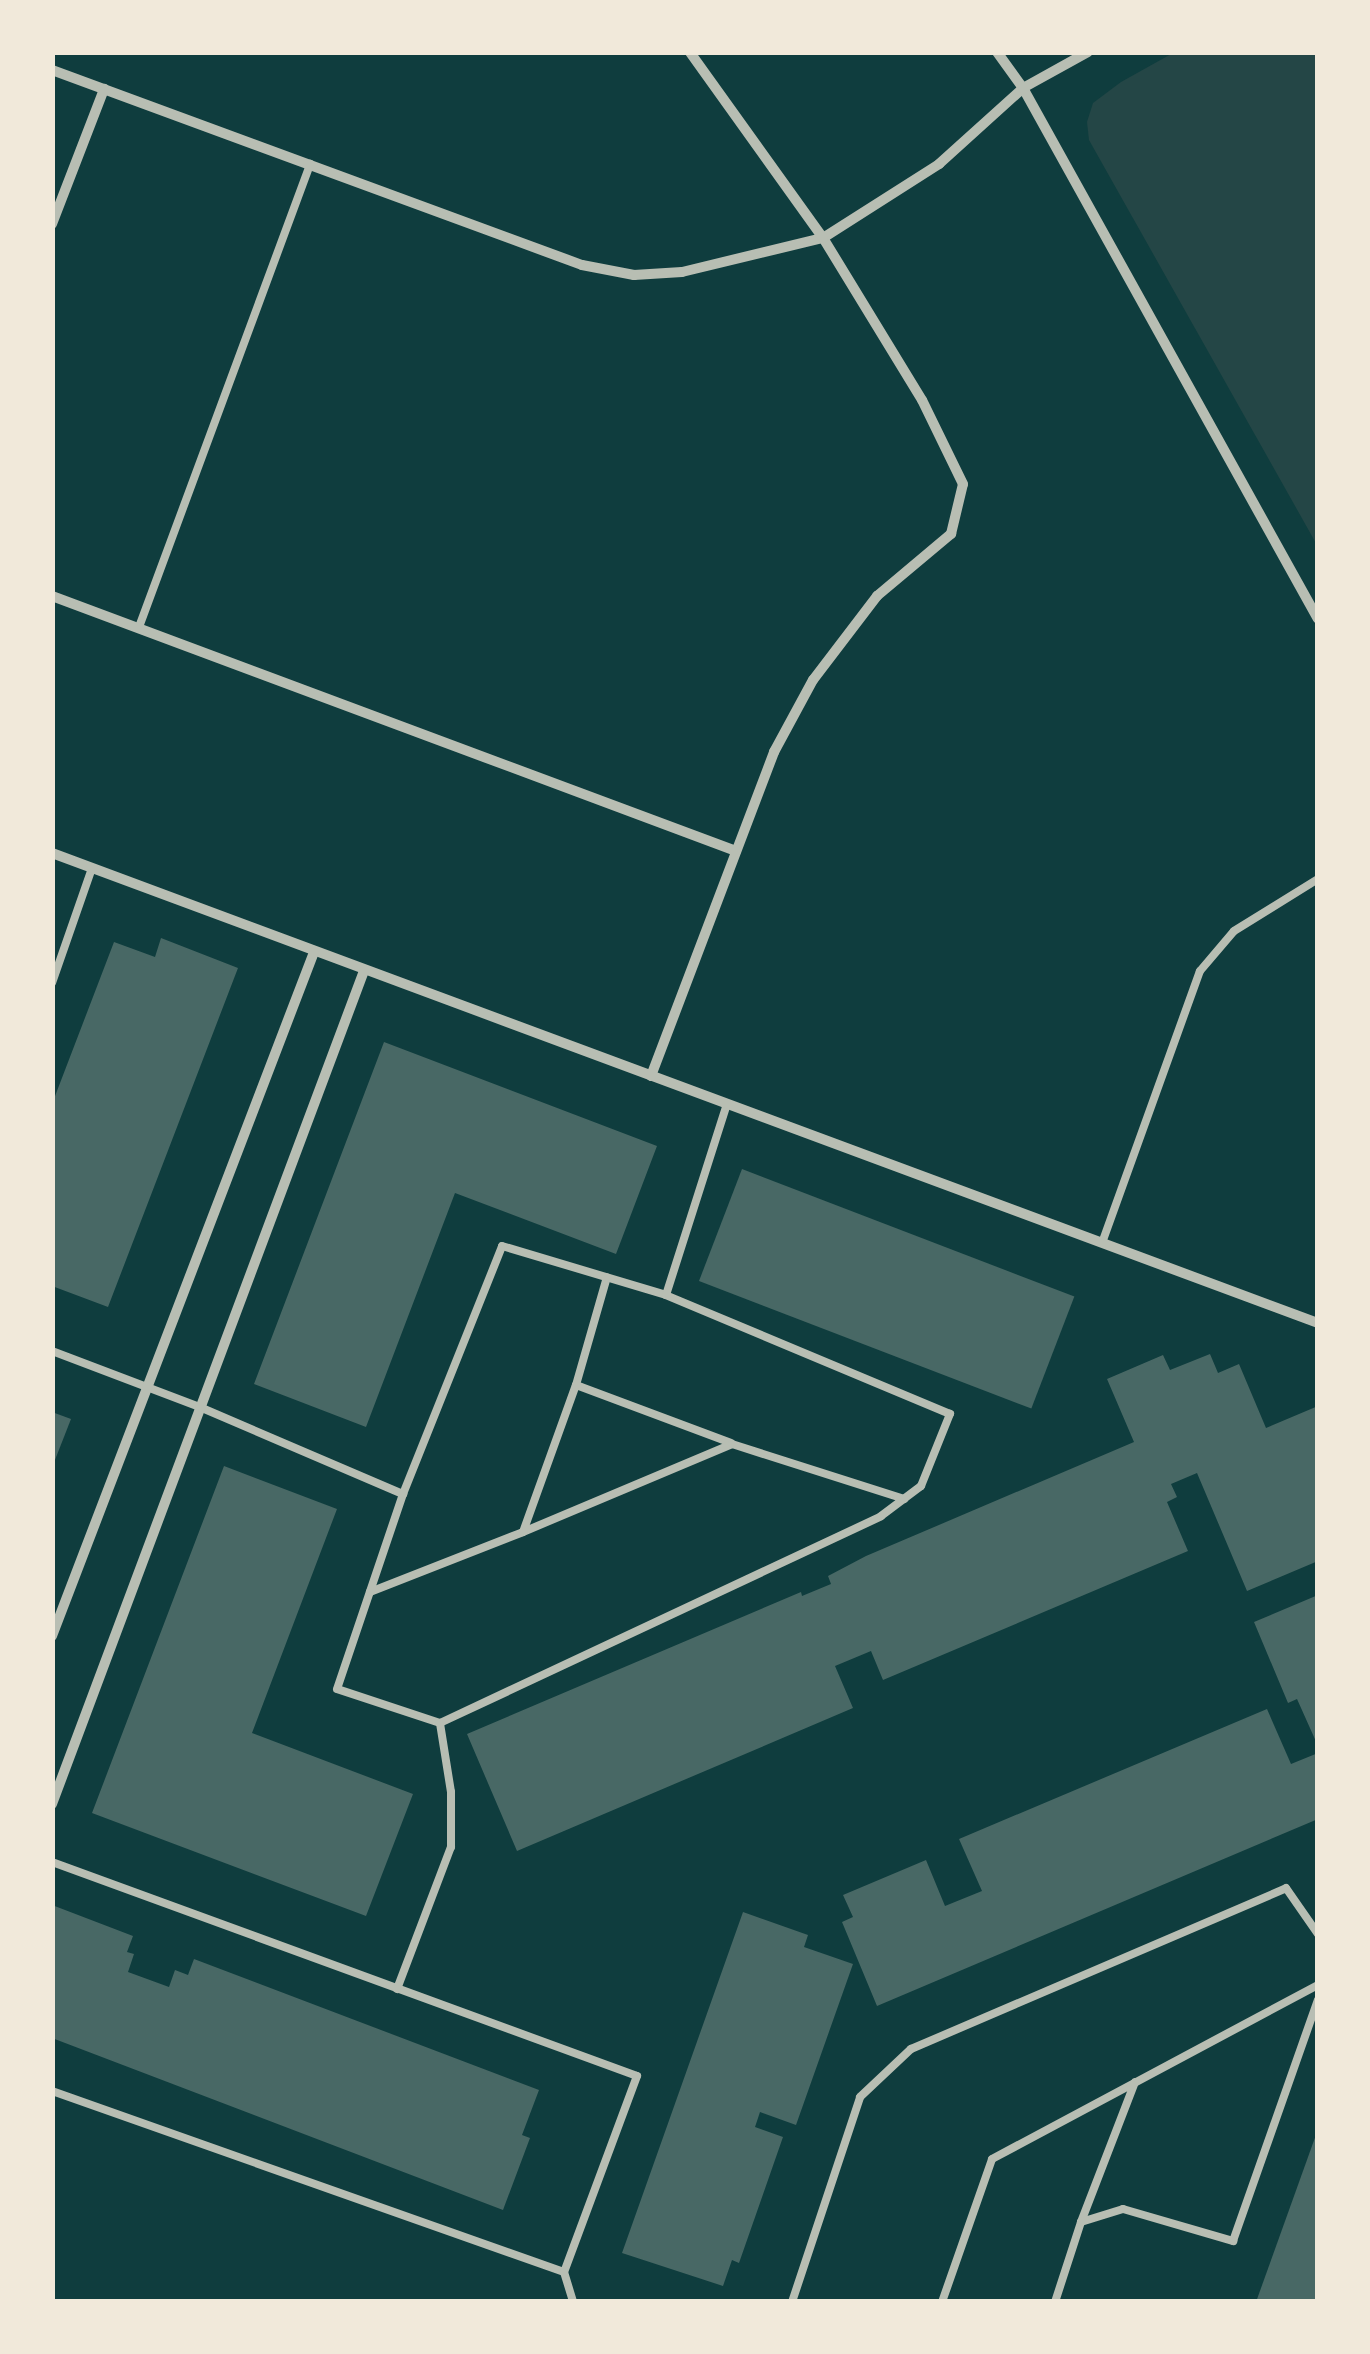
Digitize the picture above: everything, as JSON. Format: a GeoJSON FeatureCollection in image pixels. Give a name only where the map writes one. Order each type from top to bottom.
{"type":"FeatureCollection","features":[{"type":"Feature","properties":{"kind":"street"},"geometry":{"type":"LineString","coordinates":[[651,1076],[774,752],[813,680],[877,596],[951,534],[961,508],[964,484],[922,400],[823,238],[690,52]]}},
{"type":"Feature","properties":{"kind":"street"},"geometry":{"type":"LineString","coordinates":[[996,52],[1023,88],[1318,620]]}},
{"type":"Feature","properties":{"kind":"street"},"geometry":{"type":"LineString","coordinates":[[52,70],[582,265],[634,275],[682,272],[823,238],[940,164],[1023,88],[1088,52]]}},
{"type":"Feature","properties":{"kind":"street"},"geometry":{"type":"LineString","coordinates":[[52,224],[104,89]]}},
{"type":"Feature","properties":{"kind":"street"},"geometry":{"type":"LineString","coordinates":[[52,596],[736,851]]}},
{"type":"Feature","properties":{"kind":"street"},"geometry":{"type":"LineString","coordinates":[[52,853],[1318,1323]]}},
{"type":"Feature","properties":{"kind":"street"},"geometry":{"type":"LineString","coordinates":[[52,1636],[314,952]]}},
{"type":"Feature","properties":{"kind":"street"},"geometry":{"type":"LineString","coordinates":[[52,1804],[364,971]]}},
{"type":"Feature","properties":{"kind":"lane"},"geometry":{"type":"LineString","coordinates":[[139,627],[310,164]]}},
{"type":"Feature","properties":{"kind":"lane"},"geometry":{"type":"LineString","coordinates":[[52,983],[92,868]]}},
{"type":"Feature","properties":{"kind":"lane"},"geometry":{"type":"LineString","coordinates":[[1102,1243],[1200,971],[1234,931],[1318,878]]}},
{"type":"Feature","properties":{"kind":"lane"},"geometry":{"type":"LineString","coordinates":[[666,1295],[727,1104]]}},
{"type":"Feature","properties":{"kind":"lane"},"geometry":{"type":"LineString","coordinates":[[502,1246],[608,1277],[666,1295],[950,1414],[921,1486],[881,1516],[440,1723],[337,1689],[403,1494],[502,1246]]}},
{"type":"Feature","properties":{"kind":"lane"},"geometry":{"type":"LineString","coordinates":[[523,1532],[576,1386],[608,1277]]}},
{"type":"Feature","properties":{"kind":"lane"},"geometry":{"type":"LineString","coordinates":[[52,1352],[202,1408],[403,1494]]}},
{"type":"Feature","properties":{"kind":"lane"},"geometry":{"type":"LineString","coordinates":[[576,1386],[732,1444],[904,1499]]}},
{"type":"Feature","properties":{"kind":"lane"},"geometry":{"type":"LineString","coordinates":[[370,1592],[732,1444]]}},
{"type":"Feature","properties":{"kind":"lane"},"geometry":{"type":"LineString","coordinates":[[398,1989],[451,1846],[451,1792],[440,1723]]}},
{"type":"Feature","properties":{"kind":"lane"},"geometry":{"type":"LineString","coordinates":[[52,1862],[636,2076],[564,2272],[573,2302]]}},
{"type":"Feature","properties":{"kind":"lane"},"geometry":{"type":"LineString","coordinates":[[792,2302],[860,2097],[912,2049],[1286,1888],[1318,1934]]}},
{"type":"Feature","properties":{"kind":"lane"},"geometry":{"type":"LineString","coordinates":[[942,2302],[992,2159],[1318,1986]]}},
{"type":"Feature","properties":{"kind":"lane"},"geometry":{"type":"LineString","coordinates":[[1081,2222],[1123,2208],[1233,2241],[1318,1999]]}},
{"type":"Feature","properties":{"kind":"lane"},"geometry":{"type":"LineString","coordinates":[[1055,2302],[1135,2082]]}},
{"type":"Feature","properties":{"kind":"lane"},"geometry":{"type":"LineString","coordinates":[[52,2091],[564,2272]]}},
{"type":"Feature","properties":{"kind":"shaded area"},"geometry":{"type":"Polygon","coordinates":[[[1173,53],[1317,53],[1317,545],[1089,140],[1087,122],[1093,103],[1173,53]]]}},
{"type":"Feature","properties":{"kind":"building"},"geometry":{"type":"Polygon","coordinates":[[[161,938],[238,968],[108,1307],[52,1286],[52,1104],[114,942],[155,957],[161,938]]]}},
{"type":"Feature","properties":{"kind":"building"},"geometry":{"type":"Polygon","coordinates":[[[384,1042],[657,1146],[616,1254],[455,1193],[366,1427],[254,1384],[384,1042]]]}},
{"type":"Feature","properties":{"kind":"building"},"geometry":{"type":"Polygon","coordinates":[[[742,1169],[1074,1297],[1031,1409],[699,1281],[742,1169]]]}},
{"type":"Feature","properties":{"kind":"building"},"geometry":{"type":"Polygon","coordinates":[[[1210,1354],[1218,1373],[1239,1364],[1266,1428],[1318,1406],[1318,1561],[1247,1591],[1197,1473],[1171,1484],[1177,1497],[1167,1502],[1188,1551],[883,1680],[871,1651],[835,1666],[853,1708],[517,1851],[467,1734],[801,1592],[802,1596],[831,1584],[828,1576],[866,1556],[1134,1442],[1107,1379],[1163,1355],[1170,1370],[1210,1354]]]}},
{"type":"Feature","properties":{"kind":"building"},"geometry":{"type":"Polygon","coordinates":[[[52,1412],[71,1419],[53,1465],[52,1465],[52,1412]]]}},
{"type":"Feature","properties":{"kind":"building"},"geometry":{"type":"Polygon","coordinates":[[[224,1466],[337,1509],[252,1733],[413,1794],[366,1916],[92,1813],[224,1466]]]}},
{"type":"Feature","properties":{"kind":"building"},"geometry":{"type":"Polygon","coordinates":[[[1318,1595],[1318,1746],[1297,1699],[1288,1703],[1254,1622],[1318,1595]]]}},
{"type":"Feature","properties":{"kind":"building"},"geometry":{"type":"Polygon","coordinates":[[[1267,1709],[1291,1764],[1318,1753],[1318,1819],[877,2006],[842,1922],[853,1917],[843,1895],[926,1860],[945,1906],[982,1891],[959,1839],[1267,1709]]]}},
{"type":"Feature","properties":{"kind":"building"},"geometry":{"type":"Polygon","coordinates":[[[52,1905],[133,1936],[127,1952],[134,1954],[128,1972],[169,1987],[175,1970],[188,1975],[194,1959],[539,2090],[522,2135],[530,2138],[503,2210],[52,2038],[52,1905]]]}},
{"type":"Feature","properties":{"kind":"building"},"geometry":{"type":"Polygon","coordinates":[[[743,1912],[808,1935],[804,1947],[853,1964],[796,2125],[760,2112],[755,2127],[783,2137],[739,2263],[732,2260],[723,2286],[622,2253],[743,1912]]]}},
{"type":"Feature","properties":{"kind":"building"},"geometry":{"type":"Polygon","coordinates":[[[1317,2132],[1318,2302],[1256,2302],[1317,2132]]]}}]}
